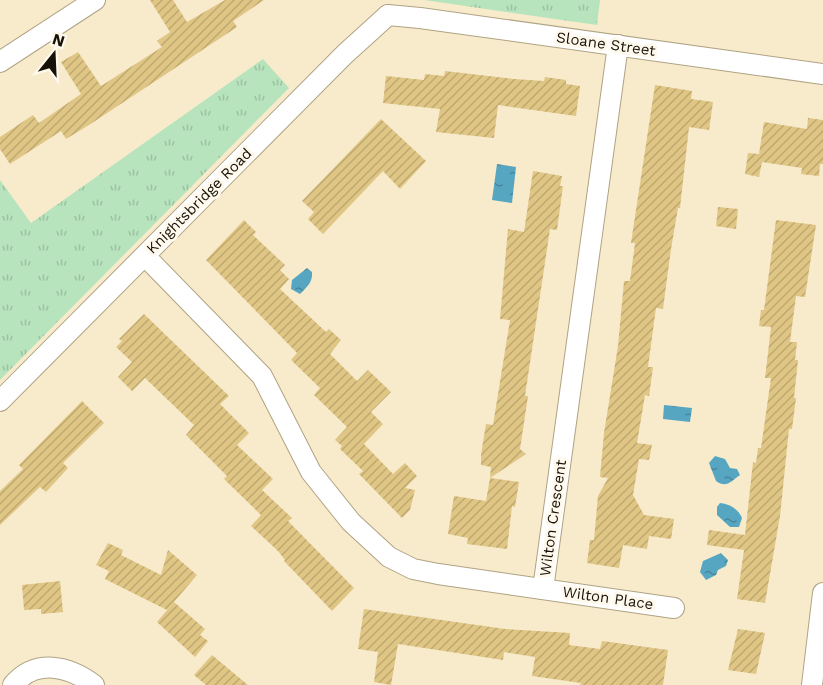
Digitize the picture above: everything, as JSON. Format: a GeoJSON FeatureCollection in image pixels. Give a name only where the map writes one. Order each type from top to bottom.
{"type":"FeatureCollection","features":[{"type":"Feature","properties":{"kind":"street"},"geometry":{"type":"LineString","coordinates":[[0,62],[95,0]]}},
{"type":"Feature","properties":{"kind":"street","name":"Sloane Street"},"geometry":{"type":"LineString","coordinates":[[384,8],[823,74]]}},
{"type":"Feature","properties":{"kind":"street","name":"Knightsbridge Road"},"geometry":{"type":"LineString","coordinates":[[0,401],[345,54],[384,8]]}},
{"type":"Feature","properties":{"kind":"street","name":"Wilton Crescent"},"geometry":{"type":"LineString","coordinates":[[145,256],[262,376],[311,472],[351,522],[387,555],[413,569],[543,589],[618,45]]}},
{"type":"Feature","properties":{"kind":"street","name":"Wilton Place"},"geometry":{"type":"LineString","coordinates":[[543,589],[674,608]]}},
{"type":"Feature","properties":{"kind":"street"},"geometry":{"type":"LineString","coordinates":[[812,685],[821,625],[823,593]]}},
{"type":"Feature","properties":{"kind":"street"},"geometry":{"type":"LineString","coordinates":[[13,685],[20,676],[32,670],[59,667],[79,674],[94,685]]}},
{"type":"Feature","properties":{"kind":"green space"},"geometry":{"type":"Polygon","coordinates":[[[424,0],[600,0],[597,25],[424,0]]]}},
{"type":"Feature","properties":{"kind":"green space"},"geometry":{"type":"Polygon","coordinates":[[[263,59],[289,88],[0,380],[0,180],[31,223],[263,59]]]}},
{"type":"Feature","properties":{"kind":"water"},"geometry":{"type":"Polygon","coordinates":[[[497,164],[516,167],[512,203],[492,200],[497,164]]]}},
{"type":"Feature","properties":{"kind":"water"},"geometry":{"type":"Polygon","coordinates":[[[307,268],[312,272],[312,279],[300,294],[291,289],[292,280],[307,268]]]}},
{"type":"Feature","properties":{"kind":"water"},"geometry":{"type":"Polygon","coordinates":[[[664,405],[692,408],[690,422],[663,419],[664,405]]]}},
{"type":"Feature","properties":{"kind":"water"},"geometry":{"type":"Polygon","coordinates":[[[715,456],[725,459],[730,468],[737,469],[740,475],[726,484],[716,481],[709,463],[715,456]]]}},
{"type":"Feature","properties":{"kind":"water"},"geometry":{"type":"Polygon","coordinates":[[[720,503],[738,512],[742,518],[739,527],[730,527],[717,515],[717,507],[720,503]]]}},
{"type":"Feature","properties":{"kind":"water"},"geometry":{"type":"Polygon","coordinates":[[[721,553],[728,560],[726,566],[706,580],[700,572],[703,561],[721,553]]]}},
{"type":"Feature","properties":{"kind":"building"},"geometry":{"type":"Polygon","coordinates":[[[150,0],[173,0],[187,22],[225,0],[264,0],[233,21],[237,27],[89,125],[66,139],[61,131],[10,164],[0,149],[0,137],[33,115],[39,123],[81,94],[61,62],[78,52],[101,86],[162,47],[157,41],[170,32],[150,0]]]}},
{"type":"Feature","properties":{"kind":"building"},"geometry":{"type":"Polygon","coordinates":[[[445,71],[514,79],[544,81],[545,77],[566,80],[566,84],[580,86],[576,116],[498,105],[494,138],[436,132],[440,109],[383,103],[386,76],[424,80],[425,74],[444,76],[445,71]]]}},
{"type":"Feature","properties":{"kind":"building"},"geometry":{"type":"Polygon","coordinates":[[[655,85],[692,91],[691,99],[713,102],[709,130],[689,127],[680,208],[678,208],[671,249],[663,309],[656,308],[648,367],[653,367],[649,396],[645,395],[637,443],[652,445],[649,460],[639,459],[633,495],[644,515],[674,519],[671,539],[649,536],[647,549],[623,545],[619,568],[587,563],[590,540],[594,540],[598,496],[608,478],[600,477],[604,433],[618,346],[624,281],[630,281],[635,243],[631,243],[655,85]]]}},
{"type":"Feature","properties":{"kind":"building"},"geometry":{"type":"Polygon","coordinates":[[[808,118],[823,120],[823,164],[820,164],[819,176],[801,174],[802,168],[762,162],[759,177],[745,174],[748,153],[759,154],[764,122],[807,129],[808,118]]]}},
{"type":"Feature","properties":{"kind":"building"},"geometry":{"type":"Polygon","coordinates":[[[381,119],[426,161],[400,189],[383,171],[323,234],[308,219],[314,212],[302,201],[381,119]]]}},
{"type":"Feature","properties":{"kind":"building"},"geometry":{"type":"Polygon","coordinates":[[[533,171],[562,176],[560,186],[563,186],[557,230],[550,229],[525,396],[528,396],[520,449],[526,454],[490,478],[491,467],[481,465],[481,455],[486,424],[493,425],[510,320],[500,319],[508,229],[524,232],[533,171]]]}},
{"type":"Feature","properties":{"kind":"building"},"geometry":{"type":"Polygon","coordinates":[[[718,207],[738,209],[736,229],[716,226],[718,207]]]}},
{"type":"Feature","properties":{"kind":"building"},"geometry":{"type":"Polygon","coordinates":[[[244,220],[256,232],[253,235],[285,265],[280,270],[289,279],[280,289],[326,332],[329,329],[341,340],[330,354],[357,381],[368,370],[391,392],[371,412],[383,424],[364,444],[393,474],[405,463],[417,476],[405,488],[415,490],[410,510],[402,518],[359,474],[363,471],[340,449],[342,446],[335,440],[347,427],[314,395],[320,388],[291,360],[297,353],[206,260],[244,220]]]}},
{"type":"Feature","properties":{"kind":"building"},"geometry":{"type":"Polygon","coordinates":[[[776,220],[816,225],[805,297],[796,296],[790,342],[797,342],[795,360],[798,360],[794,398],[796,398],[792,429],[789,429],[780,516],[765,603],[737,599],[744,550],[707,545],[709,530],[745,535],[753,462],[756,463],[758,448],[761,448],[771,378],[765,378],[771,327],[759,326],[761,310],[764,310],[776,220]]]}},
{"type":"Feature","properties":{"kind":"building"},"geometry":{"type":"Polygon","coordinates":[[[144,314],[229,396],[220,404],[249,433],[237,445],[273,479],[262,490],[292,518],[288,521],[354,588],[332,611],[284,561],[278,551],[251,526],[261,515],[224,479],[227,476],[186,435],[194,425],[145,378],[132,391],[118,377],[132,362],[116,347],[122,341],[119,339],[144,314]]]}},
{"type":"Feature","properties":{"kind":"building"},"geometry":{"type":"Polygon","coordinates":[[[82,401],[104,423],[63,463],[68,468],[46,492],[40,487],[0,525],[0,491],[23,469],[19,465],[82,401]]]}},
{"type":"Feature","properties":{"kind":"building"},"geometry":{"type":"Polygon","coordinates":[[[490,478],[519,482],[515,507],[512,506],[507,549],[467,544],[468,538],[448,534],[454,496],[486,501],[490,478]]]}},
{"type":"Feature","properties":{"kind":"building"},"geometry":{"type":"Polygon","coordinates":[[[108,543],[123,550],[121,555],[161,575],[168,550],[197,575],[167,610],[105,579],[109,571],[96,565],[108,543]]]}},
{"type":"Feature","properties":{"kind":"building"},"geometry":{"type":"Polygon","coordinates":[[[60,581],[63,612],[41,614],[41,609],[24,610],[22,585],[60,581]]]}},
{"type":"Feature","properties":{"kind":"building"},"geometry":{"type":"Polygon","coordinates":[[[174,602],[205,629],[200,635],[208,641],[195,657],[157,622],[174,602]]]}},
{"type":"Feature","properties":{"kind":"building"},"geometry":{"type":"Polygon","coordinates":[[[364,609],[505,629],[570,633],[569,645],[600,649],[602,641],[668,650],[663,685],[580,685],[581,683],[532,676],[535,657],[504,652],[503,660],[398,644],[391,685],[374,682],[378,652],[358,649],[364,609]]]}},
{"type":"Feature","properties":{"kind":"building"},"geometry":{"type":"Polygon","coordinates":[[[738,629],[765,633],[756,674],[728,670],[738,629]]]}},
{"type":"Feature","properties":{"kind":"building"},"geometry":{"type":"Polygon","coordinates":[[[212,655],[248,685],[206,685],[194,675],[212,655]]]}}]}
